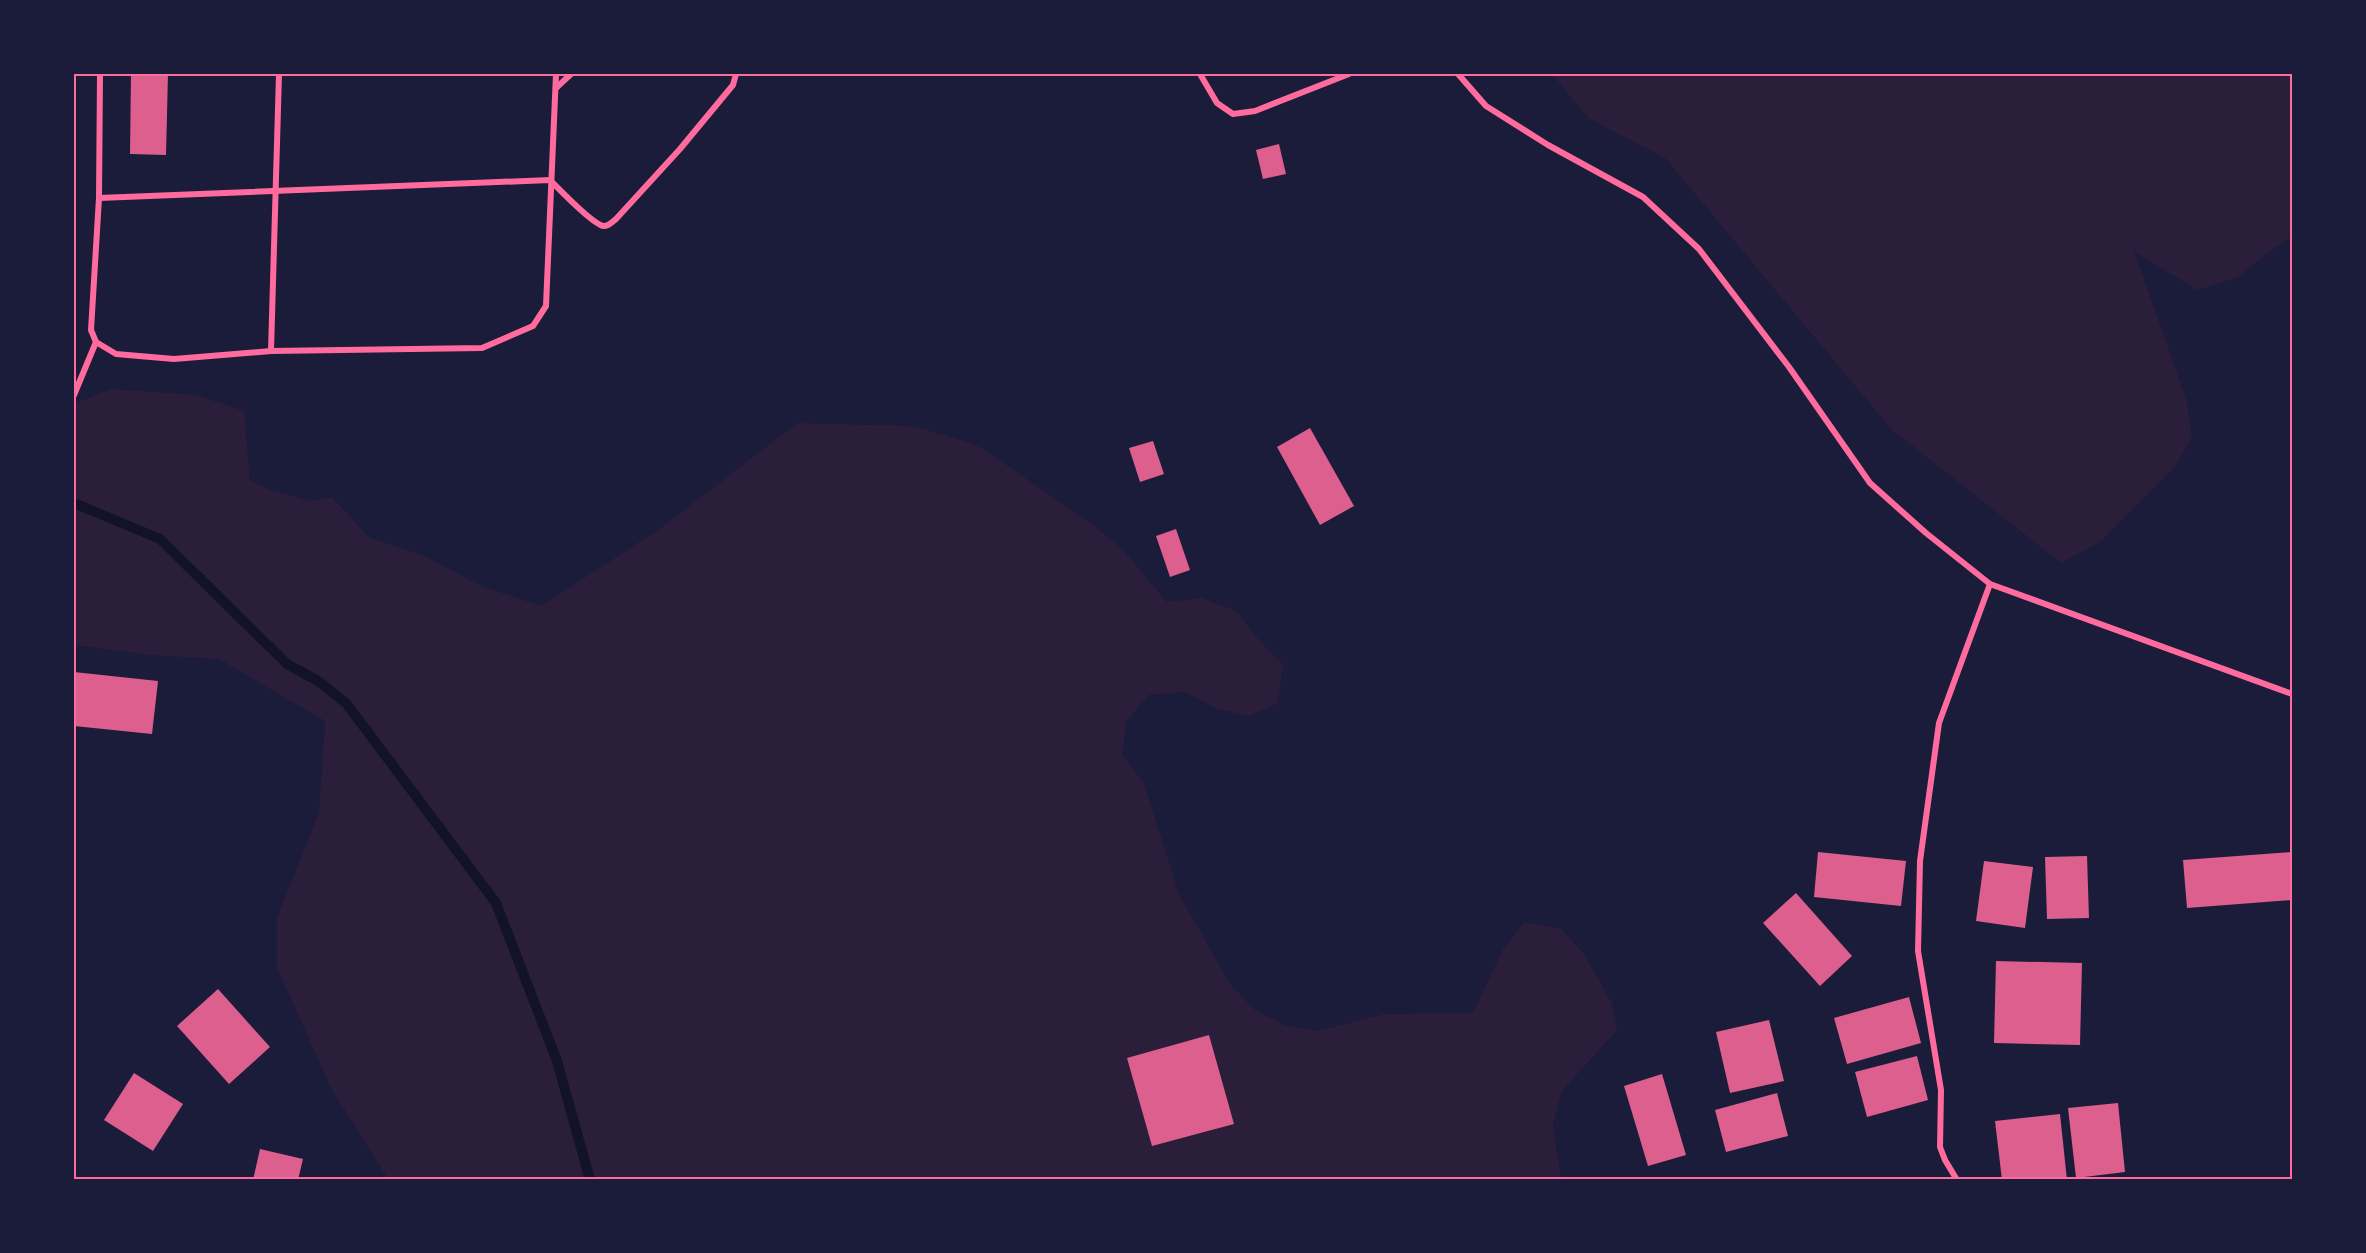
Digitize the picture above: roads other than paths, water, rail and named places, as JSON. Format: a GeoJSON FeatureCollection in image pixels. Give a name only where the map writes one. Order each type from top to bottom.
{"type":"FeatureCollection","features":[{"type":"Feature","properties":{"kind":"street"},"geometry":{"type":"LineString","coordinates":[[100,74],[99,198],[91,330],[96,342],[116,354],[174,359],[271,351],[482,348],[533,326],[546,306],[556,74]]}},
{"type":"Feature","properties":{"kind":"street"},"geometry":{"type":"LineString","coordinates":[[271,351],[279,74]]}},
{"type":"Feature","properties":{"kind":"street"},"geometry":{"type":"LineString","coordinates":[[556,89],[571,74]]}},
{"type":"Feature","properties":{"kind":"street"},"geometry":{"type":"LineString","coordinates":[[99,198],[274,189],[550,180],[591,218],[602,226],[608,225],[680,149],[734,85],[736,74]]}},
{"type":"Feature","properties":{"kind":"street"},"geometry":{"type":"LineString","coordinates":[[1200,74],[1217,103],[1233,114],[1255,111],[1349,74]]}},
{"type":"Feature","properties":{"kind":"street"},"geometry":{"type":"LineString","coordinates":[[1458,74],[1486,106],[1548,145],[1643,197],[1699,249],[1789,367],[1870,483],[1926,533],[1990,584],[2292,694]]}},
{"type":"Feature","properties":{"kind":"street"},"geometry":{"type":"LineString","coordinates":[[74,395],[96,342]]}},
{"type":"Feature","properties":{"kind":"street"},"geometry":{"type":"LineString","coordinates":[[1957,1179],[1944,1160],[1940,1147],[1941,1090],[1918,951],[1920,861],[1939,723],[1990,584]]}},
{"type":"Feature","properties":{"kind":"waterway"},"geometry":{"type":"LineString","coordinates":[[74,503],[160,539],[287,664],[318,681],[346,703],[496,903],[557,1061],[590,1180]]}}]}
